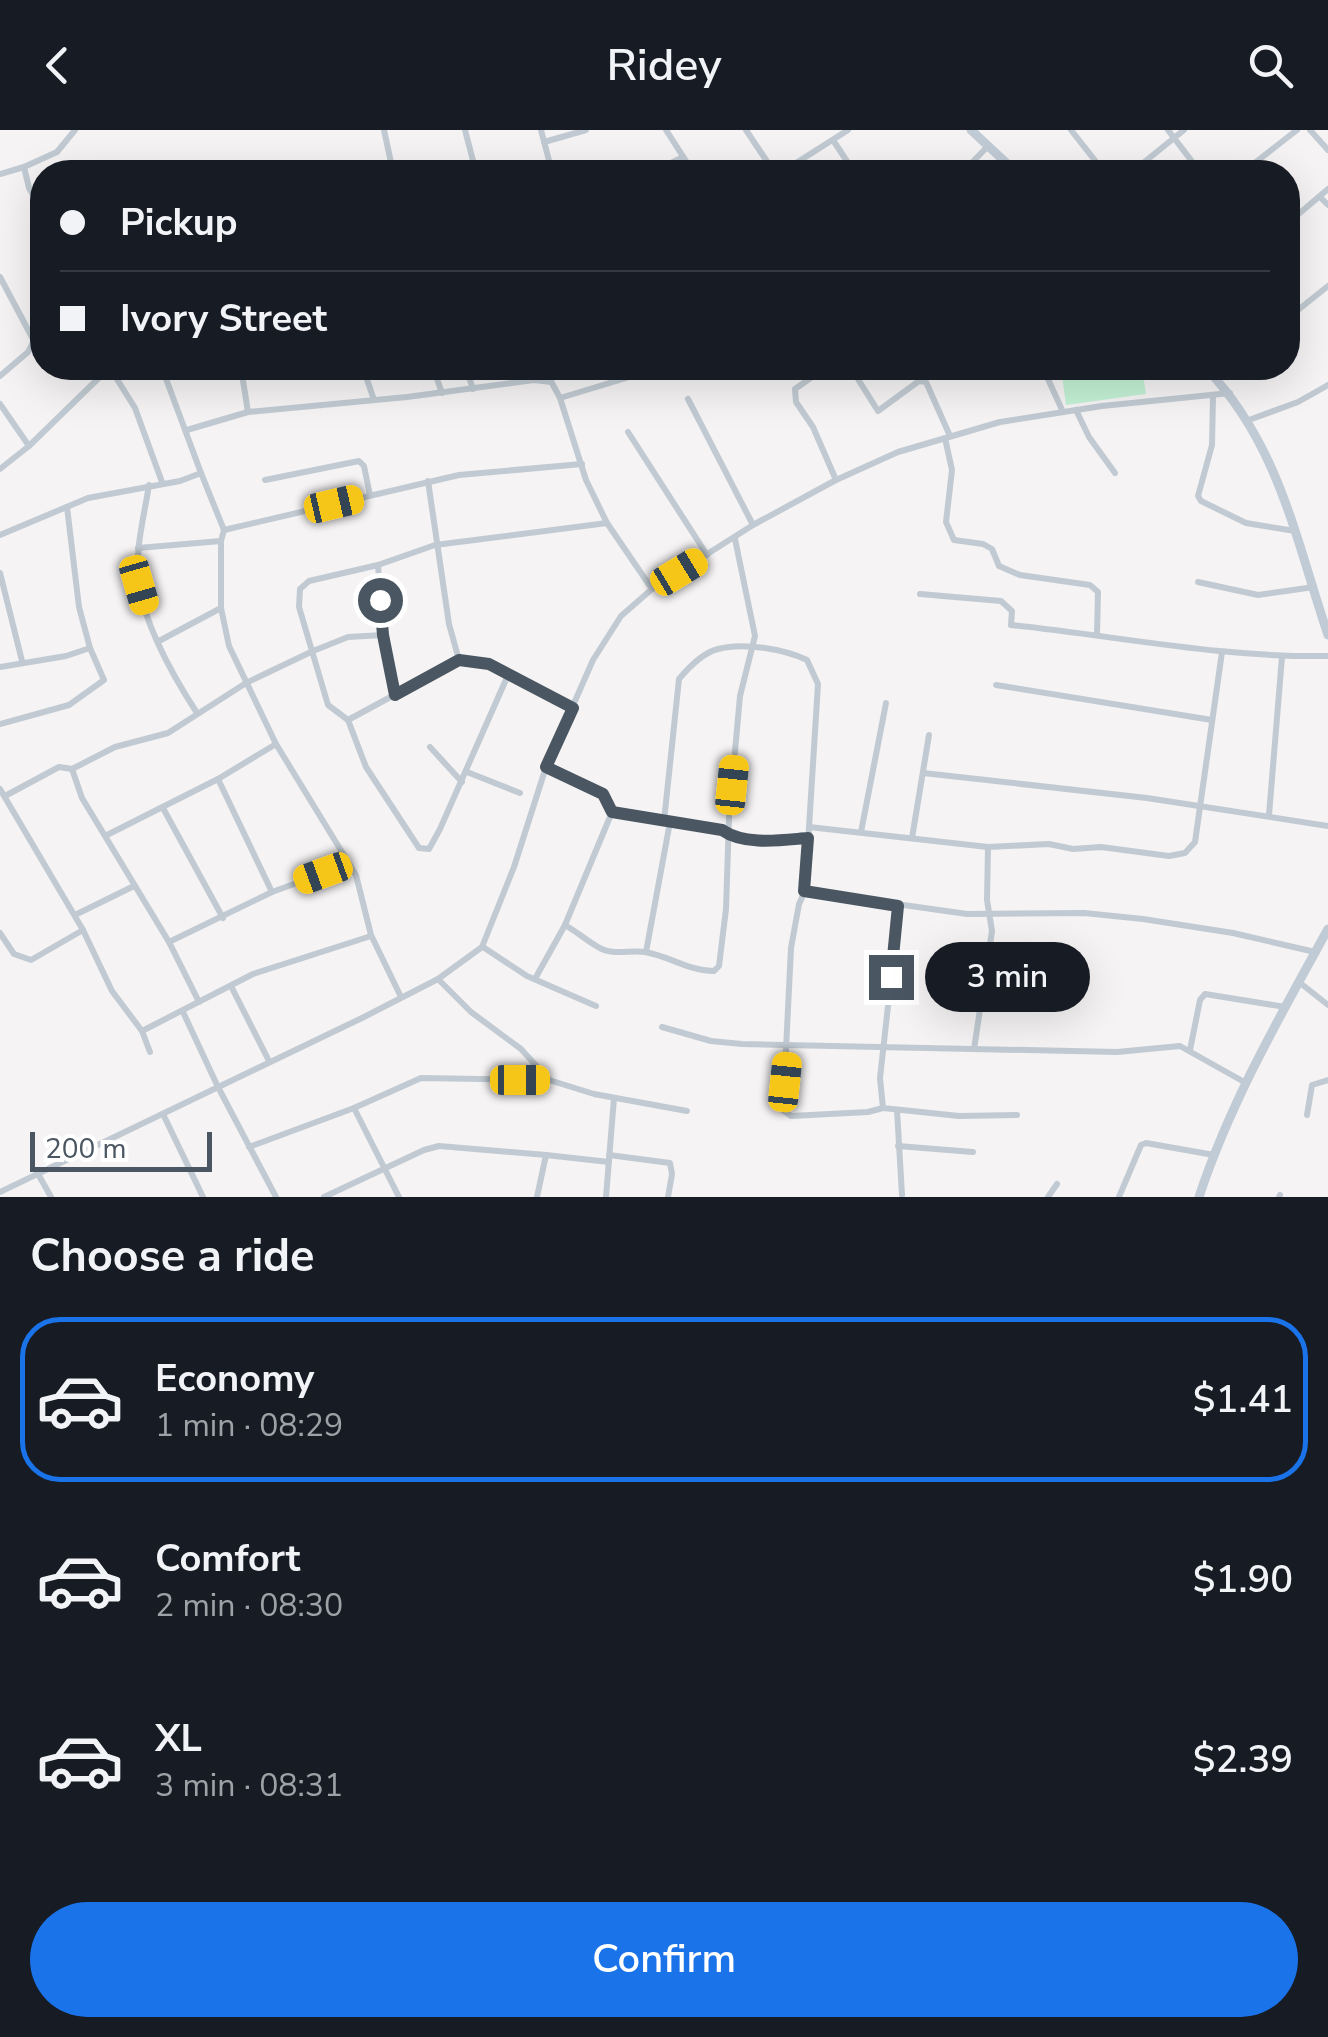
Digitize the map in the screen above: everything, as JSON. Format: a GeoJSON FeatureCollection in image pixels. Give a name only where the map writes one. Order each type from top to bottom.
{"type":"FeatureCollection","features":[{"type":"Feature","properties":{"kind":"main road"},"geometry":{"type":"LineString","coordinates":[[970,130],[1003,160]]}},
{"type":"Feature","properties":{"kind":"main road"},"geometry":{"type":"LineString","coordinates":[[1218,380],[1249,420],[1276,476],[1328,634]]}},
{"type":"Feature","properties":{"kind":"main road"},"geometry":{"type":"LineString","coordinates":[[1199,1197],[1246,1083],[1328,929]]}},
{"type":"Feature","properties":{"kind":"street"},"geometry":{"type":"LineString","coordinates":[[39,160],[57,152],[75,130]]}},
{"type":"Feature","properties":{"kind":"street"},"geometry":{"type":"LineString","coordinates":[[384,130],[390,160]]}},
{"type":"Feature","properties":{"kind":"street"},"geometry":{"type":"LineString","coordinates":[[464,130],[473,160]]}},
{"type":"Feature","properties":{"kind":"street"},"geometry":{"type":"LineString","coordinates":[[541,130],[549,160]]}},
{"type":"Feature","properties":{"kind":"street"},"geometry":{"type":"LineString","coordinates":[[544,142],[586,130]]}},
{"type":"Feature","properties":{"kind":"street"},"geometry":{"type":"LineString","coordinates":[[666,130],[682,158],[678,160]]}},
{"type":"Feature","properties":{"kind":"street"},"geometry":{"type":"LineString","coordinates":[[746,130],[766,160]]}},
{"type":"Feature","properties":{"kind":"street"},"geometry":{"type":"LineString","coordinates":[[800,160],[848,130]]}},
{"type":"Feature","properties":{"kind":"street"},"geometry":{"type":"LineString","coordinates":[[1072,130],[1095,160]]}},
{"type":"Feature","properties":{"kind":"street"},"geometry":{"type":"LineString","coordinates":[[1144,160],[1171,134],[1184,130]]}},
{"type":"Feature","properties":{"kind":"street"},"geometry":{"type":"LineString","coordinates":[[1259,160],[1298,130]]}},
{"type":"Feature","properties":{"kind":"street"},"geometry":{"type":"LineString","coordinates":[[1310,130],[1328,150]]}},
{"type":"Feature","properties":{"kind":"street"},"geometry":{"type":"LineString","coordinates":[[1171,134],[1191,160]]}},
{"type":"Feature","properties":{"kind":"street"},"geometry":{"type":"LineString","coordinates":[[836,135],[848,160]]}},
{"type":"Feature","properties":{"kind":"street"},"geometry":{"type":"LineString","coordinates":[[975,160],[988,146]]}},
{"type":"Feature","properties":{"kind":"street"},"geometry":{"type":"LineString","coordinates":[[0,174],[30,164]]}},
{"type":"Feature","properties":{"kind":"street"},"geometry":{"type":"LineString","coordinates":[[24,167],[30,190]]}},
{"type":"Feature","properties":{"kind":"street"},"geometry":{"type":"LineString","coordinates":[[1300,214],[1328,190]]}},
{"type":"Feature","properties":{"kind":"street"},"geometry":{"type":"LineString","coordinates":[[1320,196],[1328,205]]}},
{"type":"Feature","properties":{"kind":"street"},"geometry":{"type":"LineString","coordinates":[[0,276],[30,332]]}},
{"type":"Feature","properties":{"kind":"street"},"geometry":{"type":"LineString","coordinates":[[1300,308],[1328,286]]}},
{"type":"Feature","properties":{"kind":"street"},"geometry":{"type":"LineString","coordinates":[[0,376],[30,348]]}},
{"type":"Feature","properties":{"kind":"street"},"geometry":{"type":"LineString","coordinates":[[0,469],[98,380]]}},
{"type":"Feature","properties":{"kind":"street"},"geometry":{"type":"LineString","coordinates":[[118,380],[135,408],[162,482]]}},
{"type":"Feature","properties":{"kind":"street"},"geometry":{"type":"LineString","coordinates":[[167,380],[224,530],[221,608],[228,646],[276,744],[349,864],[361,889],[371,936],[401,997]]}},
{"type":"Feature","properties":{"kind":"street"},"geometry":{"type":"LineString","coordinates":[[243,380],[248,412]]}},
{"type":"Feature","properties":{"kind":"street"},"geometry":{"type":"LineString","coordinates":[[367,380],[374,400]]}},
{"type":"Feature","properties":{"kind":"street"},"geometry":{"type":"LineString","coordinates":[[437,380],[442,393]]}},
{"type":"Feature","properties":{"kind":"street"},"geometry":{"type":"LineString","coordinates":[[470,380],[473,389]]}},
{"type":"Feature","properties":{"kind":"street"},"geometry":{"type":"LineString","coordinates":[[188,430],[248,412],[534,380],[551,382],[560,398],[586,480],[607,523],[652,589]]}},
{"type":"Feature","properties":{"kind":"street"},"geometry":{"type":"LineString","coordinates":[[560,398],[619,380]]}},
{"type":"Feature","properties":{"kind":"street"},"geometry":{"type":"LineString","coordinates":[[807,380],[794,389],[796,402],[813,428],[836,480]]}},
{"type":"Feature","properties":{"kind":"street"},"geometry":{"type":"LineString","coordinates":[[859,380],[878,411],[919,380],[926,382],[947,437],[952,470],[946,522],[954,540],[983,544],[992,549],[999,566],[1020,575],[1090,584],[1098,592],[1096,634]]}},
{"type":"Feature","properties":{"kind":"street"},"geometry":{"type":"LineString","coordinates":[[1048,380],[1062,412]]}},
{"type":"Feature","properties":{"kind":"street"},"geometry":{"type":"LineString","coordinates":[[1249,420],[1326,391]]}},
{"type":"Feature","properties":{"kind":"street"},"geometry":{"type":"LineString","coordinates":[[0,1192],[438,979],[482,947],[514,867],[546,767],[611,627],[652,589],[753,526],[836,480],[898,452],[1000,422],[1231,394]]}},
{"type":"Feature","properties":{"kind":"street"},"geometry":{"type":"LineString","coordinates":[[1213,395],[1212,445],[1198,496],[1246,523],[1295,532]]}},
{"type":"Feature","properties":{"kind":"street"},"geometry":{"type":"LineString","coordinates":[[688,399],[753,526]]}},
{"type":"Feature","properties":{"kind":"street"},"geometry":{"type":"LineString","coordinates":[[0,404],[29,446]]}},
{"type":"Feature","properties":{"kind":"street"},"geometry":{"type":"LineString","coordinates":[[1076,410],[1088,437],[1116,473]]}},
{"type":"Feature","properties":{"kind":"street"},"geometry":{"type":"LineString","coordinates":[[628,432],[707,555]]}},
{"type":"Feature","properties":{"kind":"street"},"geometry":{"type":"LineString","coordinates":[[265,480],[359,462],[364,466],[370,495]]}},
{"type":"Feature","properties":{"kind":"street"},"geometry":{"type":"LineString","coordinates":[[224,530],[428,482],[515,468],[582,464]]}},
{"type":"Feature","properties":{"kind":"street"},"geometry":{"type":"LineString","coordinates":[[0,535],[104,494],[180,481],[201,472]]}},
{"type":"Feature","properties":{"kind":"street"},"geometry":{"type":"LineString","coordinates":[[428,482],[454,649],[459,660]]}},
{"type":"Feature","properties":{"kind":"street"},"geometry":{"type":"LineString","coordinates":[[150,485],[138,548],[139,585],[179,685],[197,712]]}},
{"type":"Feature","properties":{"kind":"street"},"geometry":{"type":"LineString","coordinates":[[0,724],[69,705],[103,684],[102,670],[90,648],[79,607],[67,507]]}},
{"type":"Feature","properties":{"kind":"street"},"geometry":{"type":"LineString","coordinates":[[508,675],[429,848],[419,848],[366,766],[348,720],[328,705],[299,607],[300,589],[309,581],[378,565],[436,545],[607,523]]}},
{"type":"Feature","properties":{"kind":"street"},"geometry":{"type":"LineString","coordinates":[[565,925],[600,949],[646,952],[698,970],[719,966],[740,696],[754,648],[735,539]]}},
{"type":"Feature","properties":{"kind":"street"},"geometry":{"type":"LineString","coordinates":[[138,548],[221,541]]}},
{"type":"Feature","properties":{"kind":"street"},"geometry":{"type":"LineString","coordinates":[[378,565],[383,635],[395,695]]}},
{"type":"Feature","properties":{"kind":"street"},"geometry":{"type":"LineString","coordinates":[[0,574],[22,662]]}},
{"type":"Feature","properties":{"kind":"street"},"geometry":{"type":"LineString","coordinates":[[1198,582],[1258,595],[1314,588]]}},
{"type":"Feature","properties":{"kind":"street"},"geometry":{"type":"LineString","coordinates":[[920,594],[1001,600],[1012,611],[1011,624],[1222,652],[1328,656]]}},
{"type":"Feature","properties":{"kind":"street"},"geometry":{"type":"LineString","coordinates":[[159,641],[221,608]]}},
{"type":"Feature","properties":{"kind":"street"},"geometry":{"type":"LineString","coordinates":[[150,1052],[3,793],[59,768],[72,769],[115,746],[176,729],[246,683],[313,651],[348,637],[383,635]]}},
{"type":"Feature","properties":{"kind":"street"},"geometry":{"type":"LineString","coordinates":[[0,667],[90,648]]}},
{"type":"Feature","properties":{"kind":"street"},"geometry":{"type":"LineString","coordinates":[[646,952],[667,822],[679,678],[705,654],[719,648],[754,648],[798,655],[815,671],[818,684],[804,891],[791,948],[783,1110],[786,1116],[883,1108],[959,1116],[1018,1115]]}},
{"type":"Feature","properties":{"kind":"street"},"geometry":{"type":"LineString","coordinates":[[809,827],[988,847],[1049,844],[1177,856],[1193,848],[1222,652]]}},
{"type":"Feature","properties":{"kind":"street"},"geometry":{"type":"LineString","coordinates":[[1269,815],[1282,657]]}},
{"type":"Feature","properties":{"kind":"street"},"geometry":{"type":"LineString","coordinates":[[348,720],[459,660],[489,664],[573,708]]}},
{"type":"Feature","properties":{"kind":"street"},"geometry":{"type":"LineString","coordinates":[[996,685],[1212,720]]}},
{"type":"Feature","properties":{"kind":"street"},"geometry":{"type":"LineString","coordinates":[[861,832],[886,704]]}},
{"type":"Feature","properties":{"kind":"street"},"geometry":{"type":"LineString","coordinates":[[912,838],[928,736]]}},
{"type":"Feature","properties":{"kind":"street"},"geometry":{"type":"LineString","coordinates":[[106,835],[218,780],[276,744]]}},
{"type":"Feature","properties":{"kind":"street"},"geometry":{"type":"LineString","coordinates":[[430,747],[462,782]]}},
{"type":"Feature","properties":{"kind":"street"},"geometry":{"type":"LineString","coordinates":[[536,977],[565,925],[612,812],[603,794],[546,767]]}},
{"type":"Feature","properties":{"kind":"street"},"geometry":{"type":"LineString","coordinates":[[72,769],[82,798],[169,942],[199,1002]]}},
{"type":"Feature","properties":{"kind":"street"},"geometry":{"type":"LineString","coordinates":[[467,772],[520,792]]}},
{"type":"Feature","properties":{"kind":"street"},"geometry":{"type":"LineString","coordinates":[[922,772],[1202,806],[1328,826]]}},
{"type":"Feature","properties":{"kind":"street"},"geometry":{"type":"LineString","coordinates":[[218,780],[272,892]]}},
{"type":"Feature","properties":{"kind":"street"},"geometry":{"type":"LineString","coordinates":[[163,808],[223,918]]}},
{"type":"Feature","properties":{"kind":"street"},"geometry":{"type":"LineString","coordinates":[[612,812],[722,830],[730,836],[771,841],[808,838]]}},
{"type":"Feature","properties":{"kind":"street"},"geometry":{"type":"LineString","coordinates":[[974,1049],[992,932],[988,847]]}},
{"type":"Feature","properties":{"kind":"street"},"geometry":{"type":"LineString","coordinates":[[169,942],[272,892],[349,864]]}},
{"type":"Feature","properties":{"kind":"street"},"geometry":{"type":"LineString","coordinates":[[75,916],[134,886]]}},
{"type":"Feature","properties":{"kind":"street"},"geometry":{"type":"LineString","coordinates":[[804,891],[898,906],[989,914],[1084,913],[1143,919],[1234,933],[1315,952]]}},
{"type":"Feature","properties":{"kind":"street"},"geometry":{"type":"LineString","coordinates":[[883,1108],[880,1084],[898,906]]}},
{"type":"Feature","properties":{"kind":"street"},"geometry":{"type":"LineString","coordinates":[[0,934],[14,954],[31,960],[83,930]]}},
{"type":"Feature","properties":{"kind":"street"},"geometry":{"type":"LineString","coordinates":[[142,1032],[264,969],[371,936]]}},
{"type":"Feature","properties":{"kind":"street"},"geometry":{"type":"LineString","coordinates":[[482,947],[527,976],[596,1006]]}},
{"type":"Feature","properties":{"kind":"street"},"geometry":{"type":"LineString","coordinates":[[984,978],[1032,983]]}},
{"type":"Feature","properties":{"kind":"street"},"geometry":{"type":"LineString","coordinates":[[438,979],[471,1012],[520,1049],[549,1080]]}},
{"type":"Feature","properties":{"kind":"street"},"geometry":{"type":"LineString","coordinates":[[1298,982],[1328,1006]]}},
{"type":"Feature","properties":{"kind":"street"},"geometry":{"type":"LineString","coordinates":[[231,986],[269,1061]]}},
{"type":"Feature","properties":{"kind":"street"},"geometry":{"type":"LineString","coordinates":[[1190,1050],[1200,1000],[1205,994],[1285,1007]]}},
{"type":"Feature","properties":{"kind":"street"},"geometry":{"type":"LineString","coordinates":[[182,1012],[276,1197]]}},
{"type":"Feature","properties":{"kind":"street"},"geometry":{"type":"LineString","coordinates":[[662,1027],[731,1044],[1117,1052],[1168,1045],[1190,1050],[1246,1083]]}},
{"type":"Feature","properties":{"kind":"street"},"geometry":{"type":"LineString","coordinates":[[249,1146],[354,1108],[420,1078],[549,1080],[687,1112]]}},
{"type":"Feature","properties":{"kind":"street"},"geometry":{"type":"LineString","coordinates":[[1307,1115],[1312,1085],[1328,1080]]}},
{"type":"Feature","properties":{"kind":"street"},"geometry":{"type":"LineString","coordinates":[[606,1197],[614,1098]]}},
{"type":"Feature","properties":{"kind":"street"},"geometry":{"type":"LineString","coordinates":[[354,1108],[399,1197]]}},
{"type":"Feature","properties":{"kind":"street"},"geometry":{"type":"LineString","coordinates":[[897,1110],[902,1195]]}},
{"type":"Feature","properties":{"kind":"street"},"geometry":{"type":"LineString","coordinates":[[163,1114],[204,1197]]}},
{"type":"Feature","properties":{"kind":"street"},"geometry":{"type":"LineString","coordinates":[[1119,1197],[1146,1143],[1214,1156]]}},
{"type":"Feature","properties":{"kind":"street"},"geometry":{"type":"LineString","coordinates":[[324,1197],[424,1150],[448,1146],[670,1163],[668,1197]]}},
{"type":"Feature","properties":{"kind":"street"},"geometry":{"type":"LineString","coordinates":[[898,1146],[974,1152]]}},
{"type":"Feature","properties":{"kind":"street"},"geometry":{"type":"LineString","coordinates":[[537,1197],[546,1155]]}},
{"type":"Feature","properties":{"kind":"street"},"geometry":{"type":"LineString","coordinates":[[36,1172],[51,1197]]}},
{"type":"Feature","properties":{"kind":"street"},"geometry":{"type":"LineString","coordinates":[[1048,1197],[1057,1184]]}},
{"type":"Feature","properties":{"kind":"green space"},"geometry":{"type":"Polygon","coordinates":[[[1063,380],[1144,380],[1146,394],[1066,405],[1063,380]]]}},
{"type":"Feature","properties":{"kind":"route"},"geometry":{"type":"LineString","coordinates":[[380,600],[395,695],[459,660],[489,664],[573,708],[546,767],[593,787],[610,803],[612,812],[722,830],[730,836],[771,841],[808,838],[804,891],[898,906],[891,977]]}}]}
